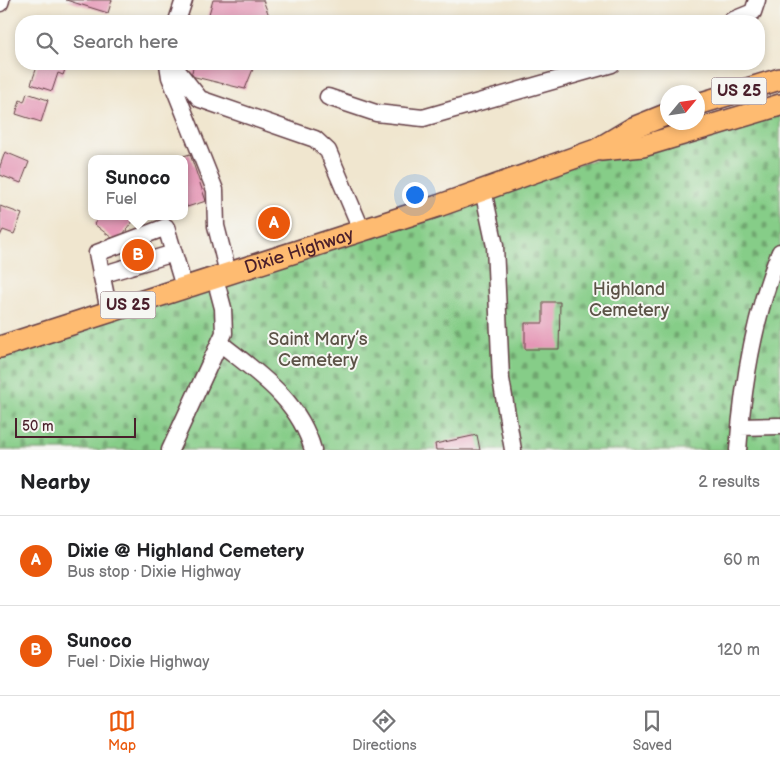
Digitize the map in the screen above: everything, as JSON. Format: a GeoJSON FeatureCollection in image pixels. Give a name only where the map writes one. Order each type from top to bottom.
{"type":"FeatureCollection","features":[{"type":"Feature","properties":{"kind":"main road","name":"US 25"},"geometry":{"type":"LineString","coordinates":[[705,102],[780,79]]}},
{"type":"Feature","properties":{"kind":"main road","name":"Dixie Highway"},"geometry":{"type":"LineString","coordinates":[[596,150],[643,146],[780,105]]}},
{"type":"Feature","properties":{"kind":"main road","name":"Dixie Highway"},"geometry":{"type":"LineString","coordinates":[[0,347],[362,231],[483,190],[596,150],[633,128],[660,117]]}},
{"type":"Feature","properties":{"kind":"lane"},"geometry":{"type":"LineString","coordinates":[[178,15],[184,0]]}},
{"type":"Feature","properties":{"kind":"lane"},"geometry":{"type":"LineString","coordinates":[[746,15],[753,12],[757,0]]}},
{"type":"Feature","properties":{"kind":"lane"},"geometry":{"type":"LineString","coordinates":[[169,70],[170,77],[215,190],[222,276],[224,333],[170,450]]}},
{"type":"Feature","properties":{"kind":"lane"},"geometry":{"type":"LineString","coordinates":[[177,70],[200,99],[315,139],[328,151],[362,231]]}},
{"type":"Feature","properties":{"kind":"lane"},"geometry":{"type":"LineString","coordinates":[[328,97],[376,113],[423,118],[591,70]]}},
{"type":"Feature","properties":{"kind":"lane"},"geometry":{"type":"LineString","coordinates":[[483,190],[495,246],[501,379],[514,450]]}},
{"type":"Feature","properties":{"kind":"lane"},"geometry":{"type":"LineString","coordinates":[[109,311],[96,253],[166,227],[184,287]]}},
{"type":"Feature","properties":{"kind":"lane"},"geometry":{"type":"LineString","coordinates":[[738,450],[745,381],[758,319],[780,252]]}},
{"type":"Feature","properties":{"kind":"lane"},"geometry":{"type":"LineString","coordinates":[[101,275],[174,253]]}},
{"type":"Feature","properties":{"kind":"lane"},"geometry":{"type":"LineString","coordinates":[[220,343],[277,388],[293,407],[303,423],[313,450]]}},
{"type":"Feature","properties":{"kind":"lane"},"geometry":{"type":"LineString","coordinates":[[740,427],[780,426]]}},
{"type":"Feature","properties":{"kind":"green space"},"geometry":{"type":"Polygon","coordinates":[[[780,105],[780,450],[0,450],[0,347],[438,206],[695,130],[705,130],[705,127],[780,105]]]}},
{"type":"Feature","properties":{"kind":"building"},"geometry":{"type":"Polygon","coordinates":[[[66,0],[112,0],[108,13],[66,0]]]}},
{"type":"Feature","properties":{"kind":"building"},"geometry":{"type":"Polygon","coordinates":[[[213,0],[263,0],[269,15],[209,15],[213,0]]]}},
{"type":"Feature","properties":{"kind":"building"},"geometry":{"type":"Polygon","coordinates":[[[36,70],[65,70],[63,75],[58,73],[52,91],[31,84],[36,70]]]}},
{"type":"Feature","properties":{"kind":"building"},"geometry":{"type":"Polygon","coordinates":[[[192,70],[253,70],[245,89],[191,76],[192,70]]]}},
{"type":"Feature","properties":{"kind":"building"},"geometry":{"type":"Polygon","coordinates":[[[27,93],[48,100],[41,122],[16,114],[20,100],[24,102],[27,93]]]}},
{"type":"Feature","properties":{"kind":"building"},"geometry":{"type":"Polygon","coordinates":[[[5,152],[29,162],[21,183],[0,175],[0,166],[5,152]]]}},
{"type":"Feature","properties":{"kind":"building"},"geometry":{"type":"Polygon","coordinates":[[[190,154],[206,201],[188,207],[188,155],[190,154]]]}},
{"type":"Feature","properties":{"kind":"building"},"geometry":{"type":"Polygon","coordinates":[[[0,206],[22,214],[14,234],[3,230],[0,236],[0,206]]]}},
{"type":"Feature","properties":{"kind":"building"},"geometry":{"type":"Polygon","coordinates":[[[97,220],[134,220],[117,242],[94,224],[97,220]]]}},
{"type":"Feature","properties":{"kind":"building"},"geometry":{"type":"Polygon","coordinates":[[[543,302],[560,302],[559,349],[525,349],[525,323],[543,323],[543,302]]]}},
{"type":"Feature","properties":{"kind":"building"},"geometry":{"type":"Polygon","coordinates":[[[477,435],[480,450],[436,450],[435,444],[477,435]]]}},
{"type":"Feature","properties":{"kind":"place","name":"Dixie @ Highland Cemetery"},"geometry":{"type":"Point","coordinates":[274,223]}},
{"type":"Feature","properties":{"kind":"place","name":"Sunoco"},"geometry":{"type":"Point","coordinates":[138,255]}},
{"type":"Feature","properties":{"kind":"park label","name":"Highland Cemetery"},"geometry":{"type":"Point","coordinates":[629,299]}},
{"type":"Feature","properties":{"kind":"park label","name":"Saint Mary’s Cemetery"},"geometry":{"type":"Point","coordinates":[318,349]}}]}
